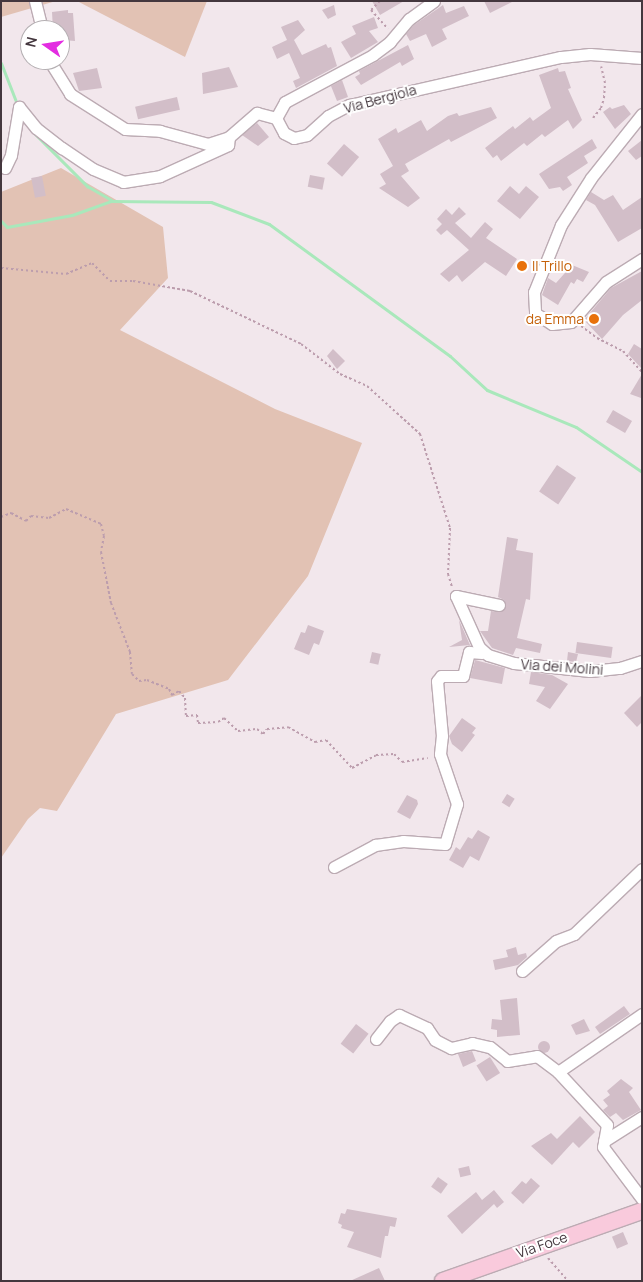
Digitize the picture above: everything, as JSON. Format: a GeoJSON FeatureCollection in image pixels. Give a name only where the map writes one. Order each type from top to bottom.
{"type":"FeatureCollection","features":[{"type":"Feature","properties":{"kind":"main road","name":"Via Foce"},"geometry":{"type":"LineString","coordinates":[[443,1281],[642,1210]]}},
{"type":"Feature","properties":{"kind":"street"},"geometry":{"type":"LineString","coordinates":[[35,1],[40,20]]}},
{"type":"Feature","properties":{"kind":"street"},"geometry":{"type":"LineString","coordinates":[[55,70],[70,94],[125,129],[160,131],[208,144],[229,137],[257,113],[276,118],[280,108],[290,99],[374,55],[434,1]]}},
{"type":"Feature","properties":{"kind":"street","name":"Via Bergiola"},"geometry":{"type":"LineString","coordinates":[[276,118],[284,133],[294,138],[301,137],[313,131],[328,116],[349,105],[561,57],[596,54],[642,58]]}},
{"type":"Feature","properties":{"kind":"street"},"geometry":{"type":"LineString","coordinates":[[5,168],[11,155],[20,107],[36,128],[62,148],[93,169],[123,182],[160,176],[228,145],[229,137]]}},
{"type":"Feature","properties":{"kind":"street"},"geometry":{"type":"LineString","coordinates":[[642,114],[590,178],[566,218],[534,292],[533,308],[541,319],[559,325],[573,320],[606,282],[642,259]]}},
{"type":"Feature","properties":{"kind":"street"},"geometry":{"type":"LineString","coordinates":[[456,596],[499,605]]}},
{"type":"Feature","properties":{"kind":"street"},"geometry":{"type":"LineString","coordinates":[[334,866],[375,844],[402,841],[445,844],[457,804],[440,754],[438,679],[462,677],[469,652],[482,653],[456,596]]}},
{"type":"Feature","properties":{"kind":"street","name":"Via dei Molini"},"geometry":{"type":"LineString","coordinates":[[482,653],[514,663],[590,671],[620,668],[642,661]]}},
{"type":"Feature","properties":{"kind":"street"},"geometry":{"type":"LineString","coordinates":[[522,971],[556,942],[574,934],[642,869]]}},
{"type":"Feature","properties":{"kind":"street"},"geometry":{"type":"LineString","coordinates":[[558,1072],[642,1014]]}},
{"type":"Feature","properties":{"kind":"street"},"geometry":{"type":"LineString","coordinates":[[376,1039],[390,1021],[399,1015],[427,1028],[435,1040],[451,1048],[472,1043],[490,1047],[507,1061],[538,1056],[558,1072],[607,1125],[603,1147],[642,1199]]}},
{"type":"Feature","properties":{"kind":"street"},"geometry":{"type":"LineString","coordinates":[[604,1141],[642,1117]]}},
{"type":"Feature","properties":{"kind":"path"},"geometry":{"type":"LineString","coordinates":[[380,1],[371,10],[390,31],[402,28]]}},
{"type":"Feature","properties":{"kind":"path"},"geometry":{"type":"LineString","coordinates":[[593,118],[601,108],[605,83],[596,54]]}},
{"type":"Feature","properties":{"kind":"path"},"geometry":{"type":"LineString","coordinates":[[1,268],[66,274],[92,263],[110,281],[133,281],[190,291],[301,344],[340,374],[367,386],[398,411],[420,434],[450,528],[448,574],[456,596]]}},
{"type":"Feature","properties":{"kind":"path"},"geometry":{"type":"LineString","coordinates":[[573,320],[596,338],[623,351],[642,372]]}},
{"type":"Feature","properties":{"kind":"path"},"geometry":{"type":"LineString","coordinates":[[1,517],[11,513],[26,521],[31,516],[49,518],[66,509],[101,524],[104,536],[101,552],[111,603],[130,652],[132,674],[139,680],[147,680],[169,689],[172,695],[179,691],[185,698],[186,716],[197,715],[198,723],[218,722],[224,718],[238,731],[256,729],[263,734],[267,729],[288,726],[315,742],[326,740],[352,768],[376,755],[394,754],[402,762],[440,754]]}},
{"type":"Feature","properties":{"kind":"path"},"geometry":{"type":"LineString","coordinates":[[538,1247],[568,1281]]}},
{"type":"Feature","properties":{"kind":"shaded area"},"geometry":{"type":"Polygon","coordinates":[[[1,1],[56,1],[1,17],[1,1]]]}},
{"type":"Feature","properties":{"kind":"shaded area"},"geometry":{"type":"Polygon","coordinates":[[[77,1],[207,1],[185,57],[77,1]]]}},
{"type":"Feature","properties":{"kind":"shaded area"},"geometry":{"type":"Polygon","coordinates":[[[61,168],[163,227],[168,278],[120,330],[275,409],[362,443],[308,576],[228,680],[116,714],[57,811],[40,808],[28,819],[1,858],[1,192],[61,168]]]}},
{"type":"Feature","properties":{"kind":"building"},"geometry":{"type":"Polygon","coordinates":[[[372,1],[404,1],[380,15],[372,1]]]}},
{"type":"Feature","properties":{"kind":"building"},"geometry":{"type":"Polygon","coordinates":[[[484,1],[514,1],[490,13],[484,1]]]}},
{"type":"Feature","properties":{"kind":"building"},"geometry":{"type":"Polygon","coordinates":[[[334,5],[336,15],[328,19],[322,10],[334,5]]]}},
{"type":"Feature","properties":{"kind":"building"},"geometry":{"type":"Polygon","coordinates":[[[443,5],[446,13],[464,6],[469,16],[442,29],[447,39],[432,47],[426,34],[410,41],[406,34],[414,25],[443,5]]]}},
{"type":"Feature","properties":{"kind":"building"},"geometry":{"type":"Polygon","coordinates":[[[68,10],[68,13],[73,13],[75,41],[70,41],[70,20],[52,20],[52,12],[68,10]]]}},
{"type":"Feature","properties":{"kind":"building"},"geometry":{"type":"Polygon","coordinates":[[[374,17],[378,28],[369,31],[378,42],[351,58],[341,42],[356,34],[352,26],[374,17]]]}},
{"type":"Feature","properties":{"kind":"building"},"geometry":{"type":"Polygon","coordinates":[[[298,20],[305,30],[294,40],[302,55],[326,44],[328,48],[331,47],[337,66],[296,88],[293,81],[300,78],[289,53],[277,59],[272,47],[287,40],[281,27],[298,20]]]}},
{"type":"Feature","properties":{"kind":"building"},"geometry":{"type":"Polygon","coordinates":[[[408,45],[414,59],[402,66],[400,62],[361,85],[355,77],[360,74],[359,71],[408,45]]]}},
{"type":"Feature","properties":{"kind":"building"},"geometry":{"type":"Polygon","coordinates":[[[229,67],[238,87],[203,94],[202,73],[229,67]]]}},
{"type":"Feature","properties":{"kind":"building"},"geometry":{"type":"Polygon","coordinates":[[[97,68],[102,88],[79,91],[73,73],[97,68]]]}},
{"type":"Feature","properties":{"kind":"building"},"geometry":{"type":"Polygon","coordinates":[[[558,68],[559,72],[565,71],[571,88],[568,89],[582,120],[573,129],[568,120],[545,137],[542,134],[527,146],[524,143],[501,161],[497,155],[493,158],[485,148],[513,126],[515,129],[530,117],[533,121],[551,108],[539,75],[558,68]]]}},
{"type":"Feature","properties":{"kind":"building"},"geometry":{"type":"Polygon","coordinates":[[[342,80],[348,97],[337,101],[331,86],[342,80]]]}},
{"type":"Feature","properties":{"kind":"building"},"geometry":{"type":"Polygon","coordinates":[[[177,97],[180,110],[138,119],[135,107],[177,97]]]}},
{"type":"Feature","properties":{"kind":"building"},"geometry":{"type":"Polygon","coordinates":[[[624,105],[631,114],[615,129],[603,112],[610,107],[612,109],[624,105]]]}},
{"type":"Feature","properties":{"kind":"building"},"geometry":{"type":"Polygon","coordinates":[[[491,107],[497,118],[451,142],[449,139],[405,164],[409,171],[401,176],[420,198],[408,207],[379,188],[386,184],[380,174],[393,166],[378,139],[396,128],[398,133],[421,120],[427,131],[448,116],[457,113],[459,116],[491,107]]]}},
{"type":"Feature","properties":{"kind":"building"},"geometry":{"type":"Polygon","coordinates":[[[257,123],[269,137],[258,146],[242,135],[257,123]]]}},
{"type":"Feature","properties":{"kind":"building"},"geometry":{"type":"Polygon","coordinates":[[[592,139],[597,148],[584,156],[588,163],[567,177],[572,185],[563,191],[560,187],[549,189],[539,174],[592,139]]]}},
{"type":"Feature","properties":{"kind":"building"},"geometry":{"type":"Polygon","coordinates":[[[642,140],[642,156],[636,160],[628,151],[642,140]]]}},
{"type":"Feature","properties":{"kind":"building"},"geometry":{"type":"Polygon","coordinates":[[[344,144],[359,157],[342,177],[327,164],[344,144]]]}},
{"type":"Feature","properties":{"kind":"building"},"geometry":{"type":"Polygon","coordinates":[[[310,175],[325,178],[322,190],[308,187],[310,175]]]}},
{"type":"Feature","properties":{"kind":"building"},"geometry":{"type":"Polygon","coordinates":[[[42,176],[46,196],[35,198],[31,178],[42,176]]]}},
{"type":"Feature","properties":{"kind":"building"},"geometry":{"type":"Polygon","coordinates":[[[510,186],[519,194],[526,186],[539,197],[520,219],[497,201],[510,186]]]}},
{"type":"Feature","properties":{"kind":"building"},"geometry":{"type":"Polygon","coordinates":[[[591,192],[604,200],[613,195],[623,210],[642,197],[642,228],[618,242],[595,205],[586,200],[591,192]]]}},
{"type":"Feature","properties":{"kind":"building"},"geometry":{"type":"Polygon","coordinates":[[[459,207],[466,214],[455,223],[471,238],[485,222],[493,229],[486,238],[517,259],[506,276],[485,262],[462,282],[457,275],[449,282],[440,274],[469,250],[447,230],[441,235],[436,230],[442,224],[437,219],[446,209],[452,215],[459,207]]]}},
{"type":"Feature","properties":{"kind":"building"},"geometry":{"type":"Polygon","coordinates":[[[572,265],[589,272],[583,282],[577,279],[574,284],[571,282],[558,305],[542,295],[548,278],[556,283],[572,265]]]}},
{"type":"Feature","properties":{"kind":"building"},"geometry":{"type":"Polygon","coordinates":[[[642,271],[642,300],[623,315],[602,339],[584,320],[611,288],[642,271]]]}},
{"type":"Feature","properties":{"kind":"building"},"geometry":{"type":"Polygon","coordinates":[[[634,344],[642,349],[642,369],[628,354],[634,344]]]}},
{"type":"Feature","properties":{"kind":"building"},"geometry":{"type":"Polygon","coordinates":[[[333,349],[345,361],[337,369],[327,356],[333,349]]]}},
{"type":"Feature","properties":{"kind":"building"},"geometry":{"type":"Polygon","coordinates":[[[642,374],[642,393],[641,398],[630,394],[642,374]]]}},
{"type":"Feature","properties":{"kind":"building"},"geometry":{"type":"Polygon","coordinates":[[[613,410],[632,421],[625,433],[606,422],[613,410]]]}},
{"type":"Feature","properties":{"kind":"building"},"geometry":{"type":"Polygon","coordinates":[[[557,465],[576,478],[558,504],[539,492],[557,465]]]}},
{"type":"Feature","properties":{"kind":"building"},"geometry":{"type":"Polygon","coordinates":[[[507,537],[518,539],[516,550],[533,553],[530,600],[526,599],[517,638],[542,644],[540,653],[516,648],[513,655],[492,648],[480,631],[488,631],[491,611],[501,612],[506,607],[504,600],[498,597],[507,537]]]}},
{"type":"Feature","properties":{"kind":"building"},"geometry":{"type":"Polygon","coordinates":[[[459,620],[470,645],[449,647],[462,640],[459,620]]]}},
{"type":"Feature","properties":{"kind":"building"},"geometry":{"type":"Polygon","coordinates":[[[308,625],[324,631],[319,645],[314,643],[309,655],[294,649],[301,632],[305,633],[308,625]]]}},
{"type":"Feature","properties":{"kind":"building"},"geometry":{"type":"Polygon","coordinates":[[[577,642],[613,647],[611,658],[575,653],[577,642]]]}},
{"type":"Feature","properties":{"kind":"building"},"geometry":{"type":"Polygon","coordinates":[[[372,652],[381,654],[378,665],[370,663],[372,652]]]}},
{"type":"Feature","properties":{"kind":"building"},"geometry":{"type":"Polygon","coordinates":[[[568,652],[578,654],[576,662],[567,661],[568,652]]]}},
{"type":"Feature","properties":{"kind":"building"},"geometry":{"type":"Polygon","coordinates":[[[475,660],[505,668],[502,684],[470,678],[475,660]]]}},
{"type":"Feature","properties":{"kind":"building"},"geometry":{"type":"Polygon","coordinates":[[[531,672],[552,675],[568,684],[550,709],[536,701],[545,687],[529,684],[531,672]]]}},
{"type":"Feature","properties":{"kind":"building"},"geometry":{"type":"Polygon","coordinates":[[[642,695],[642,722],[637,727],[624,713],[642,695]]]}},
{"type":"Feature","properties":{"kind":"building"},"geometry":{"type":"Polygon","coordinates":[[[462,718],[476,728],[472,733],[475,735],[462,752],[452,744],[449,736],[462,718]]]}},
{"type":"Feature","properties":{"kind":"building"},"geometry":{"type":"Polygon","coordinates":[[[507,794],[515,799],[509,807],[502,802],[507,794]]]}},
{"type":"Feature","properties":{"kind":"building"},"geometry":{"type":"Polygon","coordinates":[[[407,795],[417,800],[418,804],[410,819],[397,812],[407,795]]]}},
{"type":"Feature","properties":{"kind":"building"},"geometry":{"type":"Polygon","coordinates":[[[478,830],[490,837],[479,861],[470,856],[463,868],[449,860],[456,847],[460,850],[468,837],[472,839],[478,830]]]}},
{"type":"Feature","properties":{"kind":"building"},"geometry":{"type":"Polygon","coordinates":[[[516,947],[518,955],[526,953],[527,957],[518,965],[495,970],[493,960],[508,957],[506,950],[516,947]]]}},
{"type":"Feature","properties":{"kind":"building"},"geometry":{"type":"Polygon","coordinates":[[[517,998],[520,1035],[497,1037],[497,1030],[491,1029],[492,1019],[502,1020],[500,1000],[517,998]]]}},
{"type":"Feature","properties":{"kind":"building"},"geometry":{"type":"Polygon","coordinates":[[[624,1006],[630,1014],[600,1034],[595,1027],[624,1006]]]}},
{"type":"Feature","properties":{"kind":"building"},"geometry":{"type":"Polygon","coordinates":[[[584,1019],[590,1031],[576,1035],[571,1025],[584,1019]]]}},
{"type":"Feature","properties":{"kind":"building"},"geometry":{"type":"Polygon","coordinates":[[[356,1024],[369,1034],[353,1054],[341,1044],[356,1024]]]}},
{"type":"Feature","properties":{"kind":"building"},"geometry":{"type":"Polygon","coordinates":[[[542,1041],[546,1041],[550,1047],[546,1053],[542,1053],[538,1049],[538,1045],[542,1041]]]}},
{"type":"Feature","properties":{"kind":"building"},"geometry":{"type":"Polygon","coordinates":[[[472,1051],[476,1061],[463,1067],[458,1054],[472,1051]]]}},
{"type":"Feature","properties":{"kind":"building"},"geometry":{"type":"Polygon","coordinates":[[[490,1057],[500,1073],[486,1082],[476,1065],[490,1057]]]}},
{"type":"Feature","properties":{"kind":"building"},"geometry":{"type":"Polygon","coordinates":[[[621,1079],[633,1088],[629,1092],[641,1110],[623,1120],[616,1113],[610,1117],[603,1110],[608,1106],[603,1100],[610,1095],[607,1091],[621,1079]]]}},
{"type":"Feature","properties":{"kind":"building"},"geometry":{"type":"Polygon","coordinates":[[[580,1116],[595,1132],[579,1148],[573,1142],[552,1165],[531,1146],[551,1133],[557,1139],[580,1116]]]}},
{"type":"Feature","properties":{"kind":"building"},"geometry":{"type":"Polygon","coordinates":[[[469,1166],[471,1175],[460,1177],[458,1168],[469,1166]]]}},
{"type":"Feature","properties":{"kind":"building"},"geometry":{"type":"Polygon","coordinates":[[[438,1177],[448,1184],[441,1194],[431,1187],[438,1177]]]}},
{"type":"Feature","properties":{"kind":"building"},"geometry":{"type":"Polygon","coordinates":[[[531,1178],[540,1186],[523,1204],[511,1193],[522,1181],[526,1184],[531,1178]]]}},
{"type":"Feature","properties":{"kind":"building"},"geometry":{"type":"Polygon","coordinates":[[[494,1190],[504,1202],[497,1208],[494,1204],[462,1234],[447,1216],[476,1192],[482,1200],[494,1190]]]}},
{"type":"Feature","properties":{"kind":"building"},"geometry":{"type":"Polygon","coordinates":[[[347,1209],[397,1218],[395,1227],[390,1226],[388,1236],[385,1236],[381,1258],[347,1247],[354,1232],[341,1228],[342,1225],[338,1223],[341,1213],[345,1214],[347,1209]]]}},
{"type":"Feature","properties":{"kind":"building"},"geometry":{"type":"Polygon","coordinates":[[[623,1232],[628,1244],[617,1249],[612,1237],[623,1232]]]}},
{"type":"Feature","properties":{"kind":"building"},"geometry":{"type":"Polygon","coordinates":[[[379,1268],[385,1281],[350,1281],[379,1268]]]}},
{"type":"Feature","properties":{"kind":"waterway"},"geometry":{"type":"LineString","coordinates":[[1,63],[17,104]]}},
{"type":"Feature","properties":{"kind":"waterway"},"geometry":{"type":"LineString","coordinates":[[35,134],[87,186],[111,200]]}},
{"type":"Feature","properties":{"kind":"waterway"},"geometry":{"type":"LineString","coordinates":[[1,221],[7,227],[72,215],[111,201],[211,202],[269,224],[450,356],[487,390],[576,427],[642,472]]}},
{"type":"Feature","properties":{"kind":"place","name":"Il Trillo"},"geometry":{"type":"Point","coordinates":[522,266]}},
{"type":"Feature","properties":{"kind":"place","name":"da Emma"},"geometry":{"type":"Point","coordinates":[594,319]}}]}
